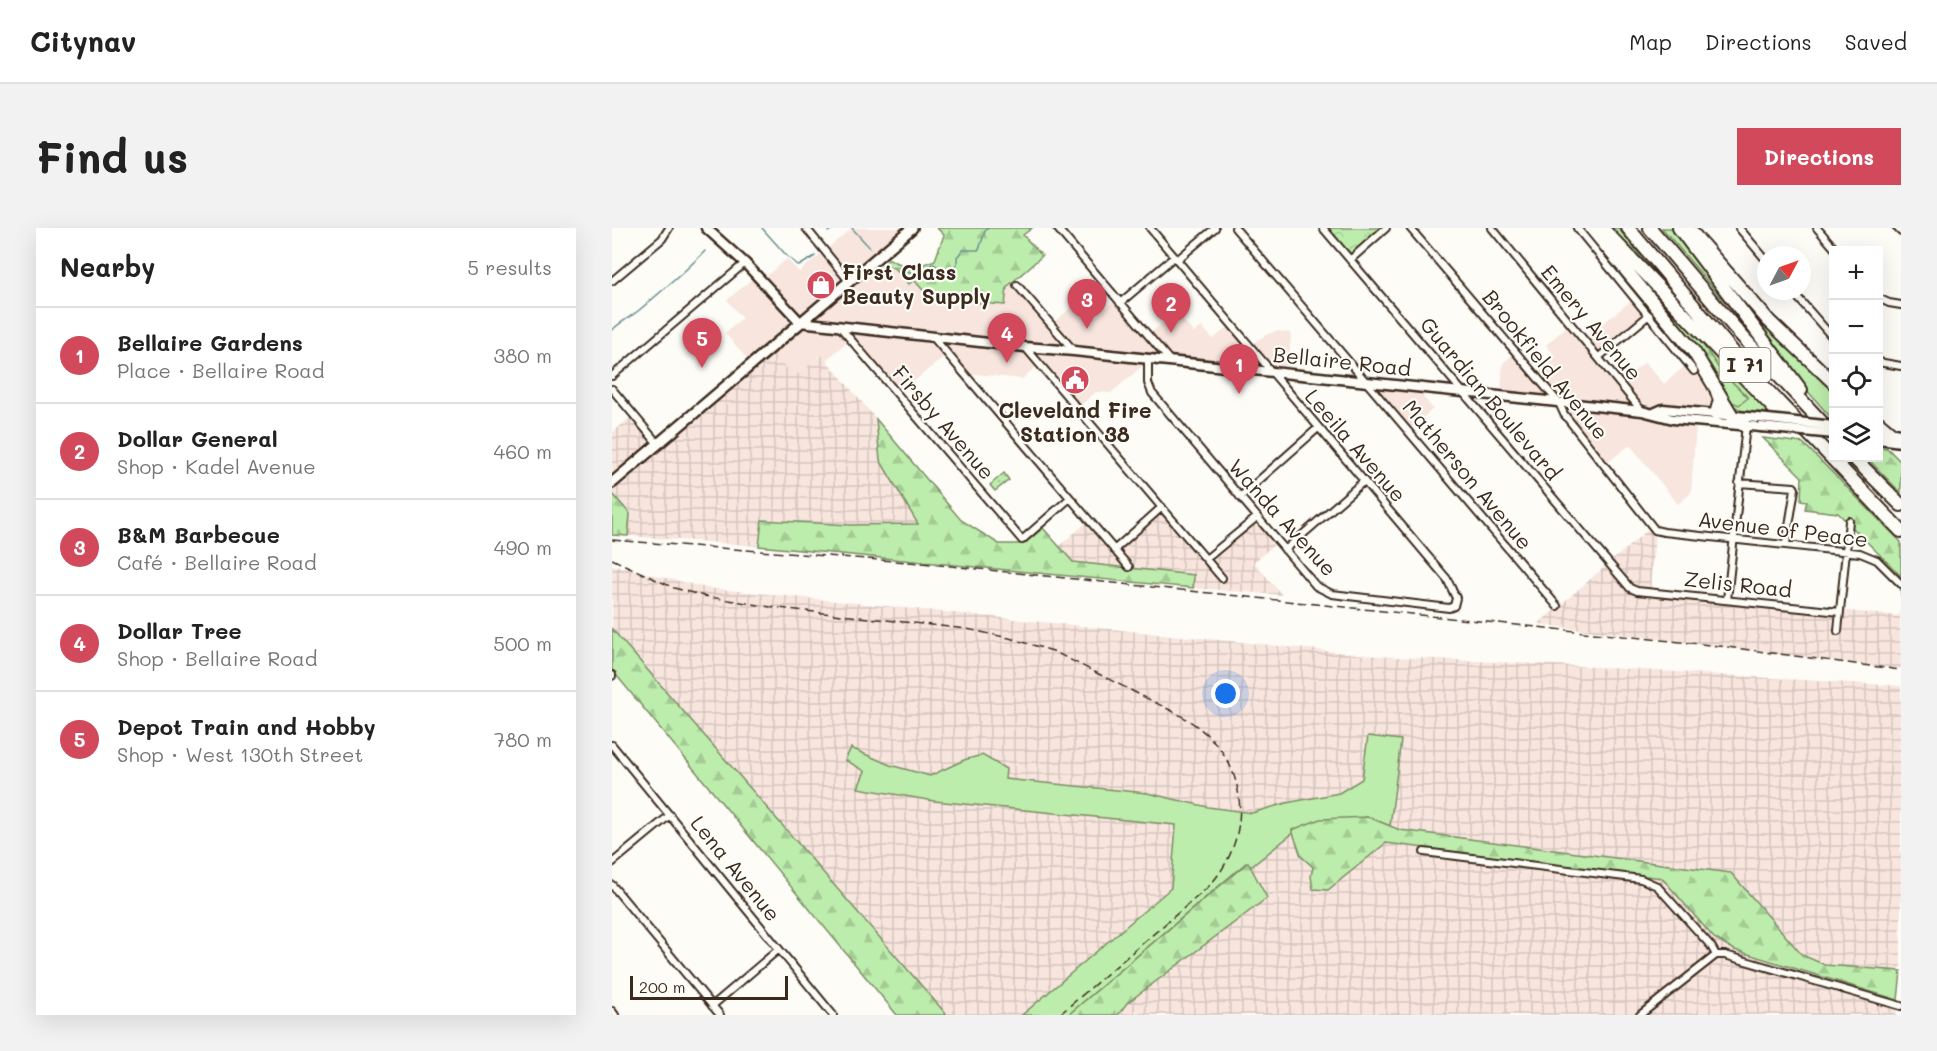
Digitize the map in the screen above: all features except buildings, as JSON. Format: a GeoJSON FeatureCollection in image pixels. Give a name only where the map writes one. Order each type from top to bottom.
{"type":"FeatureCollection","features":[{"type":"Feature","properties":{"kind":"highway"},"geometry":{"type":"LineString","coordinates":[[1591,228],[1688,345],[1738,423],[1746,421]]}},
{"type":"Feature","properties":{"kind":"highway"},"geometry":{"type":"LineString","coordinates":[[1602,228],[1773,409],[1868,496]]}},
{"type":"Feature","properties":{"kind":"highway","name":"I 71"},"geometry":{"type":"LineString","coordinates":[[1628,228],[1742,362],[1901,531]]}},
{"type":"Feature","properties":{"kind":"highway","name":"I 71"},"geometry":{"type":"LineString","coordinates":[[1650,228],[1740,334],[1829,431]]}},
{"type":"Feature","properties":{"kind":"highway"},"geometry":{"type":"LineString","coordinates":[[1679,228],[1766,346],[1829,422]]}},
{"type":"Feature","properties":{"kind":"highway"},"geometry":{"type":"LineString","coordinates":[[1688,228],[1769,321],[1829,379]]}},
{"type":"Feature","properties":{"kind":"highway"},"geometry":{"type":"LineString","coordinates":[[1713,383],[1720,400],[1716,414]]}},
{"type":"Feature","properties":{"kind":"highway"},"geometry":{"type":"LineString","coordinates":[[1858,462],[1901,505]]}},
{"type":"Feature","properties":{"kind":"highway"},"geometry":{"type":"LineString","coordinates":[[1863,462],[1885,489]]}},
{"type":"Feature","properties":{"kind":"main road"},"geometry":{"type":"LineString","coordinates":[[612,483],[906,230]]}},
{"type":"Feature","properties":{"kind":"street"},"geometry":{"type":"LineString","coordinates":[[612,281],[662,238],[669,228]]}},
{"type":"Feature","properties":{"kind":"street"},"geometry":{"type":"LineString","coordinates":[[706,228],[745,263],[800,322]]}},
{"type":"Feature","properties":{"kind":"street"},"geometry":{"type":"LineString","coordinates":[[806,228],[849,281]]}},
{"type":"Feature","properties":{"kind":"street"},"geometry":{"type":"LineString","coordinates":[[1057,228],[1171,362]]}},
{"type":"Feature","properties":{"kind":"street","name":"Leeila Avenue"},"geometry":{"type":"LineString","coordinates":[[1150,228],[1447,579],[1454,590],[1456,598],[1454,606]]}},
{"type":"Feature","properties":{"kind":"street"},"geometry":{"type":"LineString","coordinates":[[1120,303],[1215,228]]}},
{"type":"Feature","properties":{"kind":"street","name":"Matherson Avenue"},"geometry":{"type":"LineString","coordinates":[[1235,228],[1557,606]]}},
{"type":"Feature","properties":{"kind":"street","name":"Guardian Boulevard"},"geometry":{"type":"LineString","coordinates":[[1323,228],[1633,590]]}},
{"type":"Feature","properties":{"kind":"street"},"geometry":{"type":"LineString","coordinates":[[1350,260],[1386,228]]}},
{"type":"Feature","properties":{"kind":"street","name":"Brookfield Avenue"},"geometry":{"type":"LineString","coordinates":[[1410,228],[1559,403],[1564,414],[1651,526]]}},
{"type":"Feature","properties":{"kind":"street","name":"Emery Avenue"},"geometry":{"type":"LineString","coordinates":[[1492,228],[1642,411]]}},
{"type":"Feature","properties":{"kind":"street"},"geometry":{"type":"LineString","coordinates":[[1577,228],[1694,371]]}},
{"type":"Feature","properties":{"kind":"street"},"geometry":{"type":"LineString","coordinates":[[1739,228],[1757,249]]}},
{"type":"Feature","properties":{"kind":"street"},"geometry":{"type":"LineString","coordinates":[[1817,228],[1833,246]]}},
{"type":"Feature","properties":{"kind":"street"},"geometry":{"type":"LineString","coordinates":[[1898,228],[1901,232]]}},
{"type":"Feature","properties":{"kind":"street"},"geometry":{"type":"LineString","coordinates":[[612,376],[745,263]]}},
{"type":"Feature","properties":{"kind":"street"},"geometry":{"type":"LineString","coordinates":[[1017,285],[1074,351]]}},
{"type":"Feature","properties":{"kind":"street"},"geometry":{"type":"LineString","coordinates":[[1800,300],[1829,334]]}},
{"type":"Feature","properties":{"kind":"street"},"geometry":{"type":"LineString","coordinates":[[1882,300],[1901,305]]}},
{"type":"Feature","properties":{"kind":"street"},"geometry":{"type":"LineString","coordinates":[[1599,357],[1649,315]]}},
{"type":"Feature","properties":{"kind":"street","name":"Bellaire Road"},"geometry":{"type":"LineString","coordinates":[[800,322],[1642,411],[1673,419],[1746,421],[1829,434]]}},
{"type":"Feature","properties":{"kind":"street","name":"Firsby Avenue"},"geometry":{"type":"LineString","coordinates":[[840,327],[1022,540],[1070,498]]}},
{"type":"Feature","properties":{"kind":"street"},"geometry":{"type":"LineString","coordinates":[[932,336],[1129,567]]}},
{"type":"Feature","properties":{"kind":"street"},"geometry":{"type":"LineString","coordinates":[[1024,347],[1222,578]]}},
{"type":"Feature","properties":{"kind":"street","name":"Wanda Avenue"},"geometry":{"type":"LineString","coordinates":[[1148,359],[1148,383],[1152,393],[1316,586],[1325,592],[1454,606]]}},
{"type":"Feature","properties":{"kind":"street"},"geometry":{"type":"LineString","coordinates":[[1883,363],[1901,366]]}},
{"type":"Feature","properties":{"kind":"street"},"geometry":{"type":"LineString","coordinates":[[612,389],[658,444]]}},
{"type":"Feature","properties":{"kind":"street","name":"Bellaire Road"},"geometry":{"type":"LineString","coordinates":[[1654,413],[1662,410],[1732,415]]}},
{"type":"Feature","properties":{"kind":"street"},"geometry":{"type":"LineString","coordinates":[[1726,600],[1746,421]]}},
{"type":"Feature","properties":{"kind":"street","name":"Bellaire Road"},"geometry":{"type":"LineString","coordinates":[[1759,423],[1829,426]]}},
{"type":"Feature","properties":{"kind":"street"},"geometry":{"type":"LineString","coordinates":[[1240,497],[1318,428]]}},
{"type":"Feature","properties":{"kind":"street"},"geometry":{"type":"LineString","coordinates":[[1883,440],[1901,442]]}},
{"type":"Feature","properties":{"kind":"street"},"geometry":{"type":"LineString","coordinates":[[1285,550],[1364,481]]}},
{"type":"Feature","properties":{"kind":"street"},"geometry":{"type":"LineString","coordinates":[[1738,483],[1794,487],[1786,544]]}},
{"type":"Feature","properties":{"kind":"street"},"geometry":{"type":"LineString","coordinates":[[1114,550],[1162,507]]}},
{"type":"Feature","properties":{"kind":"street"},"geometry":{"type":"LineString","coordinates":[[1206,560],[1257,517]]}},
{"type":"Feature","properties":{"kind":"street"},"geometry":{"type":"LineString","coordinates":[[1838,631],[1849,521]]}},
{"type":"Feature","properties":{"kind":"street","name":"Avenue of Peace"},"geometry":{"type":"LineString","coordinates":[[1651,526],[1664,532],[1860,553],[1874,558],[1901,584]]}},
{"type":"Feature","properties":{"kind":"street","name":"Zelis Road"},"geometry":{"type":"LineString","coordinates":[[1633,590],[1840,612]]}},
{"type":"Feature","properties":{"kind":"street","name":"Lena Avenue"},"geometry":{"type":"LineString","coordinates":[[612,744],[833,1015]]}},
{"type":"Feature","properties":{"kind":"street"},"geometry":{"type":"LineString","coordinates":[[612,863],[670,815]]}},
{"type":"Feature","properties":{"kind":"street"},"geometry":{"type":"LineString","coordinates":[[1424,852],[1641,879],[1657,886],[1711,946],[1716,955]]}},
{"type":"Feature","properties":{"kind":"street"},"geometry":{"type":"LineString","coordinates":[[612,885],[720,1015]]}},
{"type":"Feature","properties":{"kind":"street"},"geometry":{"type":"LineString","coordinates":[[712,1006],[779,950]]}},
{"type":"Feature","properties":{"kind":"street"},"geometry":{"type":"LineString","coordinates":[[1640,1015],[1716,955],[1734,956],[1901,1006]]}},
{"type":"Feature","properties":{"kind":"street"},"geometry":{"type":"LineString","coordinates":[[612,1011],[615,1015]]}},
{"type":"Feature","properties":{"kind":"shaded area"},"geometry":{"type":"Polygon","coordinates":[[[852,228],[920,228],[887,256],[889,259],[884,264],[896,269],[909,283],[914,280],[1005,305],[1007,287],[1015,279],[1053,323],[1078,302],[1093,319],[1118,298],[1149,334],[1176,312],[1194,333],[1202,327],[1213,339],[1232,324],[1250,345],[1276,331],[1291,333],[1288,377],[1146,361],[1111,393],[1096,392],[1076,409],[1038,365],[1022,379],[975,374],[967,380],[946,355],[897,395],[849,341],[826,360],[821,355],[794,378],[753,366],[725,333],[742,318],[727,300],[757,275],[762,280],[787,259],[799,272],[852,228]]]}},
{"type":"Feature","properties":{"kind":"shaded area"},"geometry":{"type":"Polygon","coordinates":[[[1633,299],[1649,318],[1601,357],[1621,382],[1645,362],[1664,384],[1692,360],[1698,368],[1720,417],[1501,393],[1503,363],[1514,354],[1533,376],[1556,357],[1546,345],[1569,324],[1583,340],[1633,299]]]}},
{"type":"Feature","properties":{"kind":"shaded area"},"geometry":{"type":"Polygon","coordinates":[[[771,351],[794,377],[822,355],[876,419],[880,460],[918,524],[850,525],[762,521],[759,546],[628,536],[630,514],[612,493],[612,433],[632,416],[658,447],[771,351]]]}},
{"type":"Feature","properties":{"kind":"shaded area"},"geometry":{"type":"Polygon","coordinates":[[[1376,388],[1419,392],[1433,409],[1411,428],[1376,388]]]}},
{"type":"Feature","properties":{"kind":"shaded area"},"geometry":{"type":"Polygon","coordinates":[[[1565,408],[1696,425],[1691,493],[1678,504],[1630,445],[1608,462],[1565,408]]]}},
{"type":"Feature","properties":{"kind":"shaded area"},"geometry":{"type":"Polygon","coordinates":[[[1164,508],[1206,557],[1253,517],[1275,544],[1254,562],[1282,595],[1193,588],[1194,575],[1073,562],[1059,546],[1091,519],[1117,549],[1164,508]]]}},
{"type":"Feature","properties":{"kind":"shaded area"},"geometry":{"type":"Polygon","coordinates":[[[1650,528],[1655,533],[1650,591],[1898,616],[1900,610],[1901,669],[1538,624],[1650,528]]]}},
{"type":"Feature","properties":{"kind":"shaded area"},"geometry":{"type":"Polygon","coordinates":[[[612,565],[707,588],[1377,656],[1901,686],[1901,971],[1825,965],[1802,955],[1731,873],[1400,830],[1390,826],[1401,740],[1368,736],[1362,779],[1339,793],[1286,803],[1252,813],[1208,807],[1147,793],[1004,779],[964,760],[930,776],[890,765],[851,748],[865,770],[858,788],[934,801],[1176,825],[1171,888],[1022,1015],[947,1015],[612,629],[612,565]]]}},
{"type":"Feature","properties":{"kind":"shaded area"},"geometry":{"type":"Polygon","coordinates":[[[1293,833],[1301,856],[1313,867],[1311,876],[1313,889],[1328,890],[1386,843],[1662,878],[1714,938],[1735,950],[1898,1000],[1896,1015],[1118,1015],[1127,1003],[1266,898],[1251,867],[1293,833]]]}},
{"type":"Feature","properties":{"kind":"green space"},"geometry":{"type":"Polygon","coordinates":[[[937,228],[1032,228],[1023,235],[1042,256],[1007,287],[1005,305],[931,299],[914,280],[909,284],[896,269],[884,264],[889,259],[911,269],[935,260],[944,235],[937,228]]]}},
{"type":"Feature","properties":{"kind":"green space"},"geometry":{"type":"Polygon","coordinates":[[[1328,228],[1383,228],[1351,255],[1328,228]]]}},
{"type":"Feature","properties":{"kind":"green space"},"geometry":{"type":"Polygon","coordinates":[[[1607,228],[1618,228],[1671,293],[1607,228]]]}},
{"type":"Feature","properties":{"kind":"green space"},"geometry":{"type":"Polygon","coordinates":[[[1662,228],[1676,228],[1747,328],[1662,228]]]}},
{"type":"Feature","properties":{"kind":"green space"},"geometry":{"type":"Polygon","coordinates":[[[1694,239],[1829,383],[1829,415],[1804,387],[1694,239]]]}},
{"type":"Feature","properties":{"kind":"green space"},"geometry":{"type":"Polygon","coordinates":[[[1609,241],[1775,415],[1742,411],[1732,405],[1609,241]]]}},
{"type":"Feature","properties":{"kind":"green space"},"geometry":{"type":"Polygon","coordinates":[[[1659,298],[1684,322],[1721,371],[1748,398],[1739,405],[1732,402],[1710,364],[1656,299],[1659,298]]]}},
{"type":"Feature","properties":{"kind":"green space"},"geometry":{"type":"Polygon","coordinates":[[[876,419],[961,520],[999,544],[1024,544],[1043,528],[1073,562],[1194,575],[1193,588],[759,546],[762,520],[850,525],[918,524],[880,460],[876,419]]]}},
{"type":"Feature","properties":{"kind":"green space"},"geometry":{"type":"Polygon","coordinates":[[[1763,438],[1803,443],[1901,542],[1901,597],[1900,575],[1838,513],[1805,509],[1807,501],[1801,500],[1802,477],[1763,438]]]}},
{"type":"Feature","properties":{"kind":"green space"},"geometry":{"type":"Polygon","coordinates":[[[1883,448],[1887,448],[1901,462],[1901,493],[1871,462],[1883,462],[1883,448]]]}},
{"type":"Feature","properties":{"kind":"green space"},"geometry":{"type":"Polygon","coordinates":[[[1004,473],[1009,480],[995,491],[990,485],[1004,473]]]}},
{"type":"Feature","properties":{"kind":"green space"},"geometry":{"type":"Polygon","coordinates":[[[612,493],[630,514],[628,536],[612,535],[612,493]]]}},
{"type":"Feature","properties":{"kind":"green space"},"geometry":{"type":"Polygon","coordinates":[[[612,629],[947,1015],[897,1015],[612,670],[612,629]]]}},
{"type":"Feature","properties":{"kind":"green space"},"geometry":{"type":"Polygon","coordinates":[[[1368,736],[1401,740],[1390,826],[1368,817],[1292,830],[1293,833],[1251,867],[1247,862],[1068,1015],[1022,1015],[1171,888],[1176,825],[934,801],[858,788],[865,771],[845,760],[851,748],[890,765],[930,776],[964,760],[982,755],[1006,769],[1005,779],[1147,793],[1208,807],[1252,813],[1286,803],[1339,793],[1362,779],[1368,736]]]}},
{"type":"Feature","properties":{"kind":"green space"},"geometry":{"type":"Polygon","coordinates":[[[1368,817],[1400,830],[1731,873],[1802,955],[1825,965],[1901,971],[1898,1000],[1735,950],[1714,938],[1662,878],[1386,843],[1328,890],[1313,889],[1311,876],[1313,867],[1301,856],[1292,830],[1320,819],[1368,817]]]}},
{"type":"Feature","properties":{"kind":"green space"},"geometry":{"type":"Polygon","coordinates":[[[1248,862],[1267,898],[1127,1003],[1118,1015],[1068,1015],[1248,862]]]}},
{"type":"Feature","properties":{"kind":"waterway"},"geometry":{"type":"LineString","coordinates":[[762,228],[799,266],[815,256]]}},
{"type":"Feature","properties":{"kind":"waterway"},"geometry":{"type":"LineString","coordinates":[[828,232],[834,228]]}},
{"type":"Feature","properties":{"kind":"waterway"},"geometry":{"type":"LineString","coordinates":[[852,228],[870,248]]}},
{"type":"Feature","properties":{"kind":"waterway"},"geometry":{"type":"LineString","coordinates":[[895,266],[912,272],[933,264],[943,269],[951,268],[957,264],[957,257],[963,250],[979,250],[988,228]]}},
{"type":"Feature","properties":{"kind":"waterway"},"geometry":{"type":"LineString","coordinates":[[612,330],[664,289],[705,251]]}},
{"type":"Feature","properties":{"kind":"railway"},"geometry":{"type":"LineString","coordinates":[[612,540],[921,563],[1719,646],[1901,670]]}},
{"type":"Feature","properties":{"kind":"railway"},"geometry":{"type":"LineString","coordinates":[[612,559],[674,588],[704,596],[770,607],[967,629],[1053,651],[1182,716],[1212,739],[1228,762],[1236,780],[1239,799],[1236,838],[1229,857],[1219,874],[1206,889],[1059,1015]]}},
{"type":"Feature","properties":{"kind":"place","name":"First Class Beauty Supply"},"geometry":{"type":"Point","coordinates":[821,285]}},
{"type":"Feature","properties":{"kind":"place","name":"B&M Barbecue"},"geometry":{"type":"Point","coordinates":[1087,329]}},
{"type":"Feature","properties":{"kind":"place","name":"Dollar General"},"geometry":{"type":"Point","coordinates":[1171,333]}},
{"type":"Feature","properties":{"kind":"place","name":"Dollar Tree"},"geometry":{"type":"Point","coordinates":[1007,363]}},
{"type":"Feature","properties":{"kind":"place","name":"Depot Train and Hobby"},"geometry":{"type":"Point","coordinates":[702,368]}},
{"type":"Feature","properties":{"kind":"place","name":"Cleveland Fire Station 38"},"geometry":{"type":"Point","coordinates":[1075,380]}},
{"type":"Feature","properties":{"kind":"place","name":"Bellaire Gardens"},"geometry":{"type":"Point","coordinates":[1239,394]}}]}
